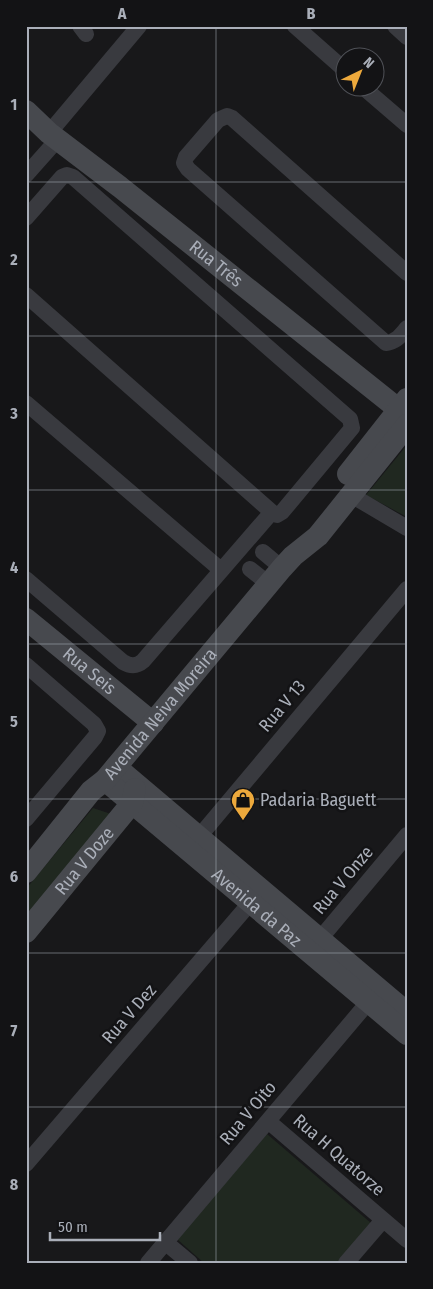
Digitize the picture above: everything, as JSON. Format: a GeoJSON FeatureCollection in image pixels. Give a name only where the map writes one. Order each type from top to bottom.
{"type":"FeatureCollection","features":[{"type":"Feature","properties":{"kind":"street"},"geometry":{"type":"LineString","coordinates":[[26,175],[139,26]]}},
{"type":"Feature","properties":{"kind":"street"},"geometry":{"type":"LineString","coordinates":[[295,26],[336,62]]}},
{"type":"Feature","properties":{"kind":"street"},"geometry":{"type":"LineString","coordinates":[[395,26],[407,37]]}},
{"type":"Feature","properties":{"kind":"street"},"geometry":{"type":"LineString","coordinates":[[376,98],[407,125]]}},
{"type":"Feature","properties":{"kind":"street","name":"Rua Três"},"geometry":{"type":"LineString","coordinates":[[26,111],[54,136],[405,412]]}},
{"type":"Feature","properties":{"kind":"street"},"geometry":{"type":"LineString","coordinates":[[407,273],[232,118],[227,116],[218,120],[186,157],[184,163],[188,169],[386,343],[398,339],[407,328]]}},
{"type":"Feature","properties":{"kind":"street"},"geometry":{"type":"LineString","coordinates":[[26,218],[62,177],[67,175],[73,176],[350,419],[352,428],[282,512],[277,515],[271,512],[26,295]]}},
{"type":"Feature","properties":{"kind":"street"},"geometry":{"type":"LineString","coordinates":[[26,403],[221,570]]}},
{"type":"Feature","properties":{"kind":"street","name":"Avenida Neiva Moreira"},"geometry":{"type":"LineString","coordinates":[[281,569],[318,536],[351,495],[405,412]]}},
{"type":"Feature","properties":{"kind":"street","name":"Avenida Neiva Moreira"},"geometry":{"type":"LineString","coordinates":[[26,872],[91,791],[111,774],[281,569],[307,527],[405,412]]}},
{"type":"Feature","properties":{"kind":"street"},"geometry":{"type":"LineString","coordinates":[[351,495],[407,528]]}},
{"type":"Feature","properties":{"kind":"street"},"geometry":{"type":"LineString","coordinates":[[26,579],[122,662],[132,666],[143,661],[271,512]]}},
{"type":"Feature","properties":{"kind":"street"},"geometry":{"type":"LineString","coordinates":[[263,552],[281,569]]}},
{"type":"Feature","properties":{"kind":"street"},"geometry":{"type":"LineString","coordinates":[[250,569],[281,569]]}},
{"type":"Feature","properties":{"kind":"street","name":"Rua V 13"},"geometry":{"type":"LineString","coordinates":[[193,843],[407,589]]}},
{"type":"Feature","properties":{"kind":"street","name":"Rua Seis"},"geometry":{"type":"LineString","coordinates":[[26,619],[153,723]]}},
{"type":"Feature","properties":{"kind":"street"},"geometry":{"type":"LineString","coordinates":[[26,665],[94,724],[98,731],[26,819]]}},
{"type":"Feature","properties":{"kind":"street","name":"Avenida da Paz"},"geometry":{"type":"LineString","coordinates":[[111,774],[374,996],[407,1034]]}},
{"type":"Feature","properties":{"kind":"street","name":"Rua V Doze"},"geometry":{"type":"LineString","coordinates":[[26,932],[134,793]]}},
{"type":"Feature","properties":{"kind":"street","name":"Rua V Onze"},"geometry":{"type":"LineString","coordinates":[[314,946],[407,835]]}},
{"type":"Feature","properties":{"kind":"street","name":"Rua V Dez"},"geometry":{"type":"LineString","coordinates":[[26,1164],[256,896]]}},
{"type":"Feature","properties":{"kind":"street","name":"Avenida da Paz"},"geometry":{"type":"LineString","coordinates":[[374,996],[407,1013]]}},
{"type":"Feature","properties":{"kind":"street","name":"Rua V Oito"},"geometry":{"type":"LineString","coordinates":[[148,1263],[374,996]]}},
{"type":"Feature","properties":{"kind":"street","name":"Rua H Quatorze"},"geometry":{"type":"LineString","coordinates":[[268,1121],[407,1240]]}},
{"type":"Feature","properties":{"kind":"street"},"geometry":{"type":"LineString","coordinates":[[346,1263],[384,1220]]}},
{"type":"Feature","properties":{"kind":"street"},"geometry":{"type":"LineString","coordinates":[[165,1242],[190,1263]]}},
{"type":"Feature","properties":{"kind":"shaded area"},"geometry":{"type":"Polygon","coordinates":[[[407,445],[407,517],[366,495],[407,445]]]}},
{"type":"Feature","properties":{"kind":"shaded area"},"geometry":{"type":"Polygon","coordinates":[[[93,808],[114,815],[26,918],[26,889],[93,808]]]}},
{"type":"Feature","properties":{"kind":"shaded area"},"geometry":{"type":"Polygon","coordinates":[[[267,1134],[371,1223],[337,1263],[204,1263],[177,1239],[267,1134]]]}},
{"type":"Feature","properties":{"kind":"place","name":"Padaria Baguett"},"geometry":{"type":"Point","coordinates":[243,821]}}]}
